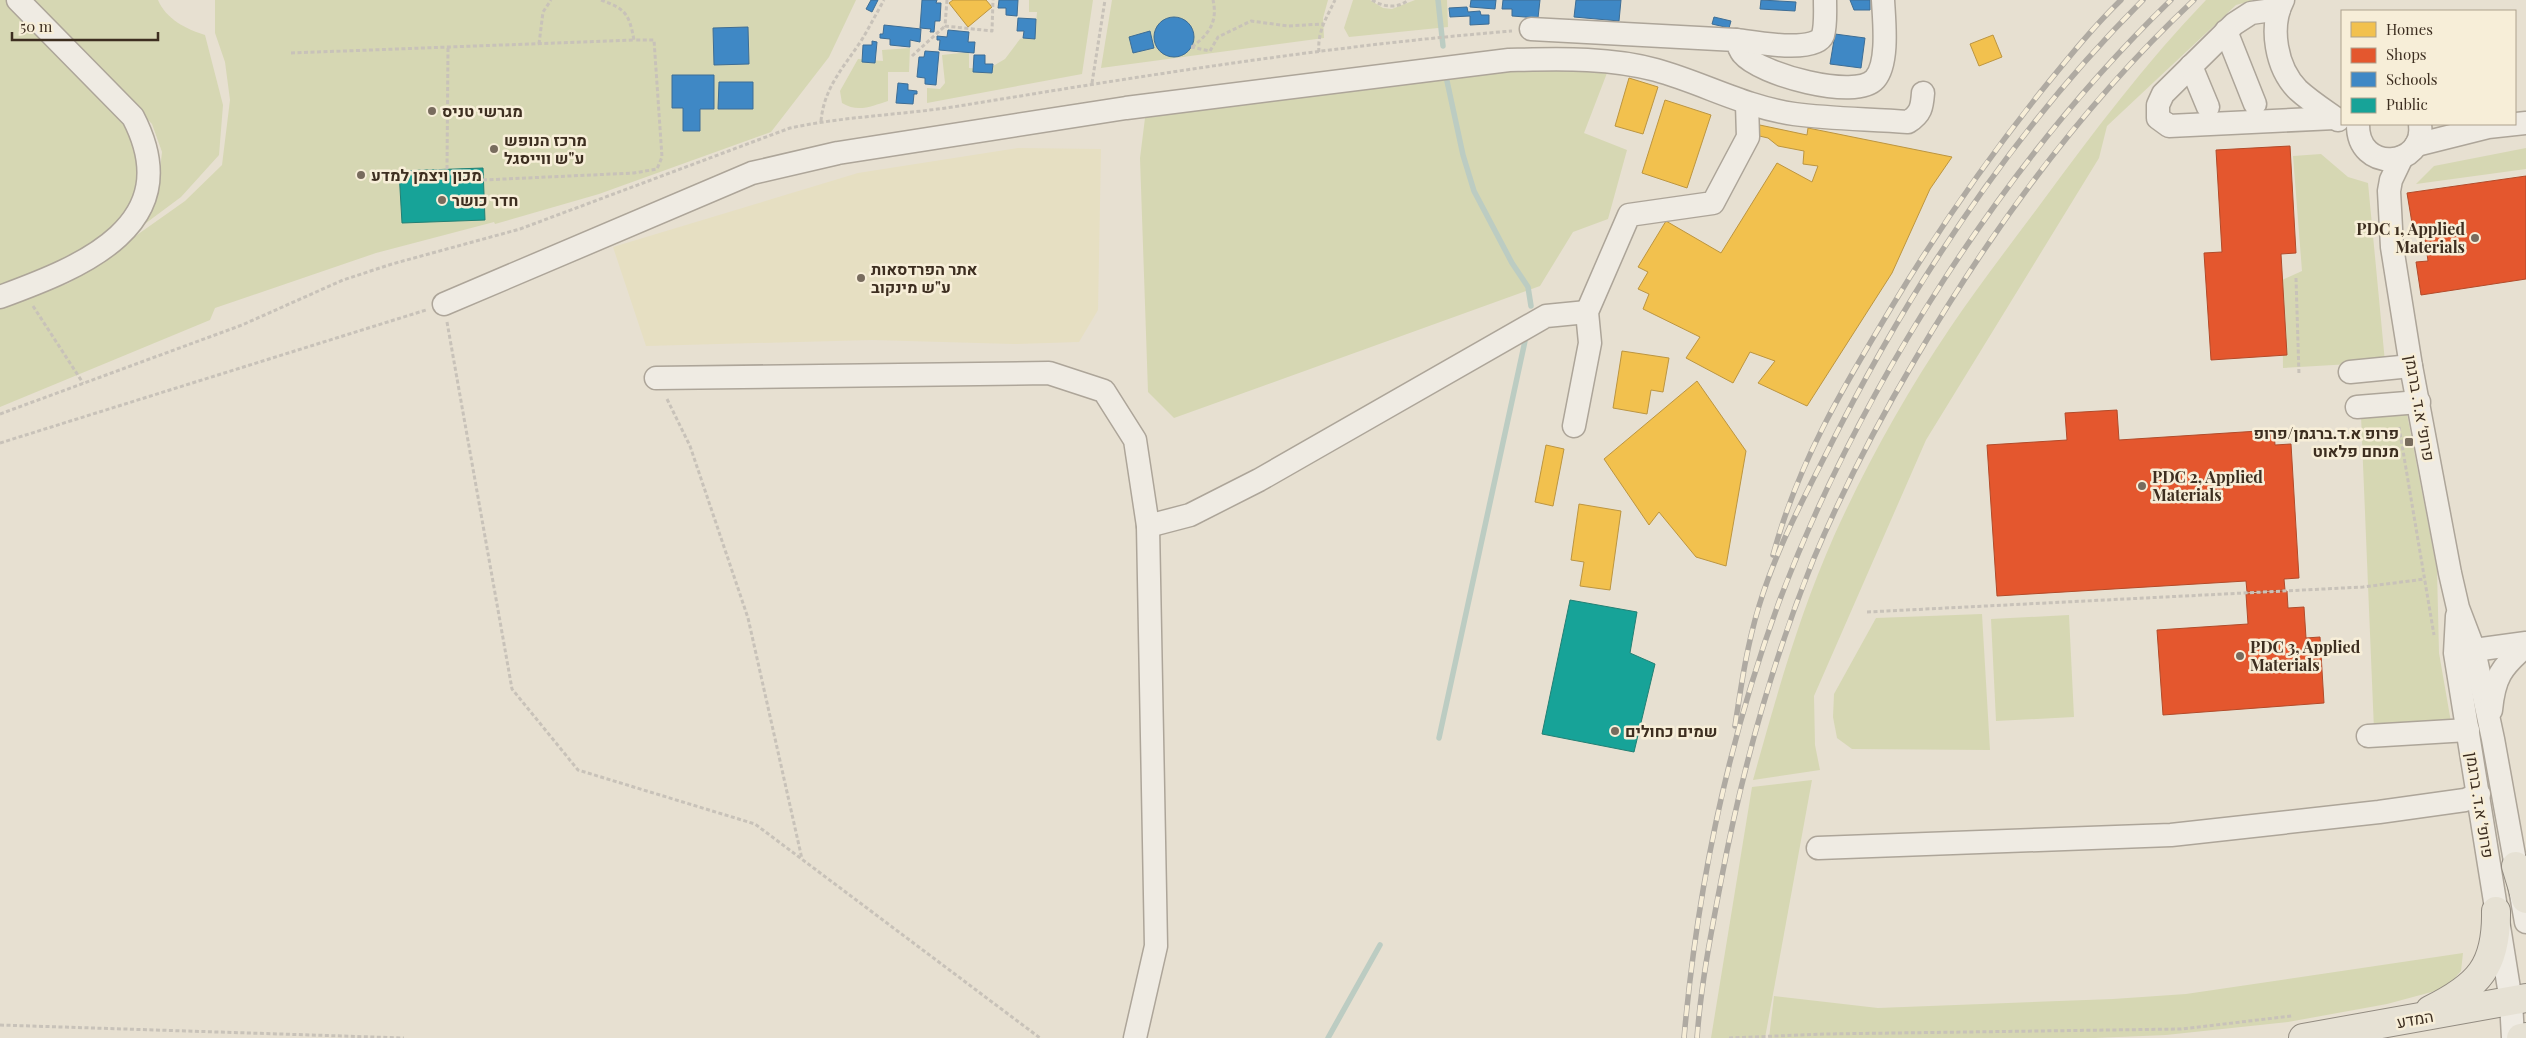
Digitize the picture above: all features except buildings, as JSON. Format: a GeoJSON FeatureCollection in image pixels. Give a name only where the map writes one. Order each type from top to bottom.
{"type":"FeatureCollection","features":[{"type":"Feature","properties":{"kind":"main road"},"geometry":{"type":"LineString","coordinates":[[2516,866],[2526,899]]}},
{"type":"Feature","properties":{"kind":"main road"},"geometry":{"type":"LineString","coordinates":[[2408,1020],[2449,1000],[2479,976],[2493,951],[2496,935],[2496,911]]}},
{"type":"Feature","properties":{"kind":"main road","name":"המדע"},"geometry":{"type":"LineString","coordinates":[[2299,1027],[2408,1020],[2518,999]]}},
{"type":"Feature","properties":{"kind":"main road"},"geometry":{"type":"LineString","coordinates":[[2521,1038],[2526,1037]]}},
{"type":"Feature","properties":{"kind":"street"},"geometry":{"type":"LineString","coordinates":[[0,297],[88,260],[116,239],[137,215],[147,193],[150,166],[144,139],[133,117],[18,0]]}},
{"type":"Feature","properties":{"kind":"street"},"geometry":{"type":"LineString","coordinates":[[1531,29],[1736,40],[1805,46],[1817,43],[1822,37],[1825,0]]}},
{"type":"Feature","properties":{"kind":"street"},"geometry":{"type":"LineString","coordinates":[[1736,40],[1743,54],[1761,66],[1793,78],[1824,86],[1861,87],[1876,79],[1880,70],[1884,41],[1883,0]]}},
{"type":"Feature","properties":{"kind":"street"},"geometry":{"type":"LineString","coordinates":[[2281,5],[2251,13],[2226,31],[2160,99],[2158,118],[2169,126],[2340,117]]}},
{"type":"Feature","properties":{"kind":"street"},"geometry":{"type":"LineString","coordinates":[[2281,5],[2276,23],[2278,50],[2288,76],[2302,93],[2340,117]]}},
{"type":"Feature","properties":{"kind":"street"},"geometry":{"type":"LineString","coordinates":[[2226,31],[2255,104]]}},
{"type":"Feature","properties":{"kind":"street"},"geometry":{"type":"LineString","coordinates":[[444,304],[752,173],[838,152],[1126,108],[1509,60],[1569,59],[1620,62],[1657,70],[1747,104],[1794,114],[1908,122],[1918,116],[1922,108],[1923,93]]}},
{"type":"Feature","properties":{"kind":"street"},"geometry":{"type":"LineString","coordinates":[[2191,66],[2208,107]]}},
{"type":"Feature","properties":{"kind":"street"},"geometry":{"type":"LineString","coordinates":[[1574,426],[1590,343],[1587,312],[1628,215],[1713,204],[1748,137],[1747,104]]}},
{"type":"Feature","properties":{"kind":"street"},"geometry":{"type":"LineString","coordinates":[[2348,125],[2384,159],[2413,142],[2487,126],[2500,125]]}},
{"type":"Feature","properties":{"kind":"street"},"geometry":{"type":"LineString","coordinates":[[2471,125],[2487,126]]}},
{"type":"Feature","properties":{"kind":"street","name":"פרופ׳ א.ד. ברגמן"},"geometry":{"type":"LineString","coordinates":[[2363,140],[2389,208]]}},
{"type":"Feature","properties":{"kind":"street","name":"פרופ׳ א.ד. ברגמן"},"geometry":{"type":"LineString","coordinates":[[2413,142],[2391,180],[2389,208],[2397,282],[2411,366],[2458,608],[2464,651],[2468,730],[2496,911],[2518,999],[2513,1038]]}},
{"type":"Feature","properties":{"kind":"street"},"geometry":{"type":"LineString","coordinates":[[1148,526],[1190,515],[1259,480],[1546,316],[1587,312]]}},
{"type":"Feature","properties":{"kind":"street"},"geometry":{"type":"LineString","coordinates":[[2350,372],[2411,366]]}},
{"type":"Feature","properties":{"kind":"street"},"geometry":{"type":"LineString","coordinates":[[656,378],[1049,373],[1104,390],[1135,440],[1148,526],[1156,946],[1135,1038]]}},
{"type":"Feature","properties":{"kind":"street"},"geometry":{"type":"LineString","coordinates":[[2357,406],[2396,405],[2419,402]]}},
{"type":"Feature","properties":{"kind":"street"},"geometry":{"type":"LineString","coordinates":[[2464,651],[2526,645]]}},
{"type":"Feature","properties":{"kind":"street"},"geometry":{"type":"LineString","coordinates":[[2493,739],[2492,710],[2496,679],[2502,669],[2526,645]]}},
{"type":"Feature","properties":{"kind":"street","name":"פרופ׳ א.ד. ברגמן"},"geometry":{"type":"LineString","coordinates":[[2464,651],[2493,739],[2507,767],[2516,866],[2526,922]]}},
{"type":"Feature","properties":{"kind":"street"},"geometry":{"type":"LineString","coordinates":[[2368,736],[2468,730]]}},
{"type":"Feature","properties":{"kind":"street"},"geometry":{"type":"LineString","coordinates":[[1818,848],[2171,835],[2380,812],[2465,800],[2479,794]]}},
{"type":"Feature","properties":{"kind":"path"},"geometry":{"type":"LineString","coordinates":[[539,44],[543,12],[551,0]]}},
{"type":"Feature","properties":{"kind":"path"},"geometry":{"type":"LineString","coordinates":[[601,0],[618,6],[629,17],[634,40]]}},
{"type":"Feature","properties":{"kind":"path"},"geometry":{"type":"LineString","coordinates":[[821,121],[822,104],[830,86],[861,40],[884,0]]}},
{"type":"Feature","properties":{"kind":"path"},"geometry":{"type":"LineString","coordinates":[[912,56],[945,26],[948,0]]}},
{"type":"Feature","properties":{"kind":"path"},"geometry":{"type":"LineString","coordinates":[[945,26],[992,30],[993,0]]}},
{"type":"Feature","properties":{"kind":"path"},"geometry":{"type":"LineString","coordinates":[[1092,83],[1105,0]]}},
{"type":"Feature","properties":{"kind":"path"},"geometry":{"type":"LineString","coordinates":[[1213,0],[1215,13],[1212,28],[1206,36],[1192,47],[1204,52],[1210,51],[1213,48],[1218,37],[1251,21],[1288,26],[1323,24]]}},
{"type":"Feature","properties":{"kind":"path"},"geometry":{"type":"LineString","coordinates":[[1319,52],[1319,36],[1335,0]]}},
{"type":"Feature","properties":{"kind":"path"},"geometry":{"type":"LineString","coordinates":[[1372,0],[1387,6],[1400,5],[1408,0]]}},
{"type":"Feature","properties":{"kind":"path"},"geometry":{"type":"LineString","coordinates":[[0,414],[242,324],[343,280],[392,264],[520,229],[790,128],[821,121],[918,113],[1092,83],[1419,38],[1531,29]]}},
{"type":"Feature","properties":{"kind":"path"},"geometry":{"type":"LineString","coordinates":[[291,53],[654,40],[662,157],[657,169],[634,173],[483,180]]}},
{"type":"Feature","properties":{"kind":"path"},"geometry":{"type":"LineString","coordinates":[[446,169],[448,47]]}},
{"type":"Feature","properties":{"kind":"path"},"geometry":{"type":"LineString","coordinates":[[2296,278],[2299,375]]}},
{"type":"Feature","properties":{"kind":"path"},"geometry":{"type":"LineString","coordinates":[[22,289],[83,383]]}},
{"type":"Feature","properties":{"kind":"path"},"geometry":{"type":"LineString","coordinates":[[0,443],[444,304],[512,688],[578,770],[755,824],[1040,1038]]}},
{"type":"Feature","properties":{"kind":"path"},"geometry":{"type":"LineString","coordinates":[[656,378],[690,446],[748,618],[802,860]]}},
{"type":"Feature","properties":{"kind":"path"},"geometry":{"type":"LineString","coordinates":[[2396,405],[2434,636]]}},
{"type":"Feature","properties":{"kind":"path"},"geometry":{"type":"LineString","coordinates":[[1867,612],[2363,587],[2424,579],[2450,573]]}},
{"type":"Feature","properties":{"kind":"path"},"geometry":{"type":"LineString","coordinates":[[0,1025],[404,1038]]}},
{"type":"Feature","properties":{"kind":"path"},"geometry":{"type":"LineString","coordinates":[[1729,1038],[1824,1034],[2299,1027]]}},
{"type":"Feature","properties":{"kind":"shaded area","name":"אתר הפרדסאות ע\"ש מינקוב"},"geometry":{"type":"Polygon","coordinates":[[[1018,148],[1101,149],[1098,310],[1079,342],[1014,344],[872,340],[646,346],[613,247],[858,173],[1018,148]]]}},
{"type":"Feature","properties":{"kind":"green space"},"geometry":{"type":"Polygon","coordinates":[[[0,0],[13,0],[130,119],[143,192],[113,236],[0,293],[0,0]]]}},
{"type":"Feature","properties":{"kind":"green space"},"geometry":{"type":"Polygon","coordinates":[[[33,0],[158,0],[171,18],[191,30],[205,35],[223,105],[219,155],[181,197],[142,226],[151,211],[159,179],[162,152],[152,124],[33,0]]]}},
{"type":"Feature","properties":{"kind":"green space","name":"מרכז הנופש ע\"ש ווייסגל"},"geometry":{"type":"Polygon","coordinates":[[[215,0],[856,0],[829,57],[771,132],[599,194],[495,224],[494,222],[376,253],[215,308],[210,320],[0,407],[0,308],[69,283],[185,201],[222,165],[230,100],[225,62],[215,33],[215,0]]]}},
{"type":"Feature","properties":{"kind":"green space"},"geometry":{"type":"Polygon","coordinates":[[[1029,0],[1093,0],[1082,74],[927,103],[927,88],[940,89],[945,83],[942,55],[969,52],[969,68],[988,69],[1005,59],[1020,39],[1035,34],[1037,12],[1029,12],[1029,0]]]}},
{"type":"Feature","properties":{"kind":"green space"},"geometry":{"type":"Polygon","coordinates":[[[1112,0],[1328,0],[1323,18],[1324,38],[1101,68],[1112,0]]]}},
{"type":"Feature","properties":{"kind":"green space"},"geometry":{"type":"Polygon","coordinates":[[[1353,0],[1370,0],[1383,8],[1392,9],[1415,0],[1447,0],[1448,27],[1349,37],[1344,28],[1353,0]]]}},
{"type":"Feature","properties":{"kind":"green space"},"geometry":{"type":"Polygon","coordinates":[[[2206,0],[2254,0],[2236,5],[2107,126],[2099,158],[1926,440],[1814,696],[1815,745],[1820,770],[1753,780],[1789,656],[1821,566],[1859,483],[1902,404],[1961,312],[2081,150],[2141,73],[2206,0]]]}},
{"type":"Feature","properties":{"kind":"green space"},"geometry":{"type":"Polygon","coordinates":[[[910,48],[909,72],[888,72],[888,101],[859,108],[842,103],[840,91],[858,59],[883,61],[882,50],[910,48]]]}},
{"type":"Feature","properties":{"kind":"green space"},"geometry":{"type":"Polygon","coordinates":[[[1506,67],[1607,73],[1584,133],[1627,150],[1608,219],[1573,232],[1540,286],[1174,418],[1148,392],[1140,158],[1146,110],[1506,67]]]}},
{"type":"Feature","properties":{"kind":"green space"},"geometry":{"type":"Polygon","coordinates":[[[2526,148],[2526,169],[2416,184],[2434,166],[2526,148]]]}},
{"type":"Feature","properties":{"kind":"green space"},"geometry":{"type":"Polygon","coordinates":[[[2321,154],[2348,177],[2368,183],[2385,362],[2283,368],[2282,280],[2302,271],[2293,156],[2321,154]]]}},
{"type":"Feature","properties":{"kind":"green space"},"geometry":{"type":"Polygon","coordinates":[[[2407,414],[2437,570],[2439,653],[2452,728],[2374,730],[2361,416],[2407,414]]]}},
{"type":"Feature","properties":{"kind":"green space"},"geometry":{"type":"Polygon","coordinates":[[[1982,614],[1990,750],[1852,749],[1837,738],[1833,717],[1834,694],[1876,618],[1982,614]]]}},
{"type":"Feature","properties":{"kind":"green space"},"geometry":{"type":"Polygon","coordinates":[[[2069,615],[2074,717],[1996,721],[1991,619],[2069,615]]]}},
{"type":"Feature","properties":{"kind":"green space"},"geometry":{"type":"Polygon","coordinates":[[[1812,780],[1765,1038],[1711,1038],[1752,787],[1812,780]]]}},
{"type":"Feature","properties":{"kind":"green space"},"geometry":{"type":"Polygon","coordinates":[[[2463,953],[2461,971],[2452,981],[2439,990],[2387,1004],[2288,1022],[2166,1035],[2095,1038],[1769,1038],[1774,996],[1878,1008],[2113,999],[2186,994],[2463,953]]]}},
{"type":"Feature","properties":{"kind":"waterway"},"geometry":{"type":"LineString","coordinates":[[1438,0],[1443,46]]}},
{"type":"Feature","properties":{"kind":"waterway"},"geometry":{"type":"LineString","coordinates":[[1447,81],[1463,155],[1474,191],[1512,263],[1528,287],[1531,306]]}},
{"type":"Feature","properties":{"kind":"waterway"},"geometry":{"type":"LineString","coordinates":[[1439,738],[1525,341]]}},
{"type":"Feature","properties":{"kind":"waterway"},"geometry":{"type":"LineString","coordinates":[[1328,1038],[1380,945]]}},
{"type":"Feature","properties":{"kind":"railway"},"geometry":{"type":"LineString","coordinates":[[1773,555],[1795,489],[1823,427],[1855,368],[1908,280],[1943,225],[1999,146],[2078,46],[2121,0]]}},
{"type":"Feature","properties":{"kind":"railway"},"geometry":{"type":"LineString","coordinates":[[1735,726],[1751,636],[1765,586],[1789,528],[1858,393],[1892,332],[1966,214],[2007,158],[2095,50],[2143,0]]}},
{"type":"Feature","properties":{"kind":"railway"},"geometry":{"type":"LineString","coordinates":[[1684,1038],[1697,927],[1706,872],[1730,762],[1744,708],[1779,602],[1812,521],[1851,440],[1895,360],[1943,280],[1996,204],[2052,131],[2110,62],[2171,0]]}},
{"type":"Feature","properties":{"kind":"railway"},"geometry":{"type":"LineString","coordinates":[[1697,1038],[1704,978],[1714,920],[1738,798],[1749,757],[1772,677],[1799,597],[1814,558],[1849,481],[1916,358],[1976,261],[2042,169],[2078,124],[2153,40],[2194,0]]}},
{"type":"Feature","properties":{"kind":"place","name":"מגרשי טניס"},"geometry":{"type":"Point","coordinates":[432,111]}},
{"type":"Feature","properties":{"kind":"place","name":"מרכז הנופש ע\"ש ווייסגל"},"geometry":{"type":"Point","coordinates":[494,149]}},
{"type":"Feature","properties":{"kind":"place","name":"מכון ויצמן למדע"},"geometry":{"type":"Point","coordinates":[361,175]}},
{"type":"Feature","properties":{"kind":"place","name":"חדר כושר"},"geometry":{"type":"Point","coordinates":[442,200]}},
{"type":"Feature","properties":{"kind":"place","name":"PDC 1, Applied Materials"},"geometry":{"type":"Point","coordinates":[2475,238]}},
{"type":"Feature","properties":{"kind":"place","name":"אתר הפרדסאות ע\"ש מינקוב"},"geometry":{"type":"Point","coordinates":[861,278]}},
{"type":"Feature","properties":{"kind":"place","name":"פרופ א.ד.ברגמן/פרופ מנחם פלאוט"},"geometry":{"type":"Point","coordinates":[2409,442]}},
{"type":"Feature","properties":{"kind":"place","name":"PDC 2, Applied Materials"},"geometry":{"type":"Point","coordinates":[2142,486]}},
{"type":"Feature","properties":{"kind":"place","name":"PDC 3, Applied Materials"},"geometry":{"type":"Point","coordinates":[2240,656]}},
{"type":"Feature","properties":{"kind":"place","name":"שמים כחולים"},"geometry":{"type":"Point","coordinates":[1615,731]}}]}
